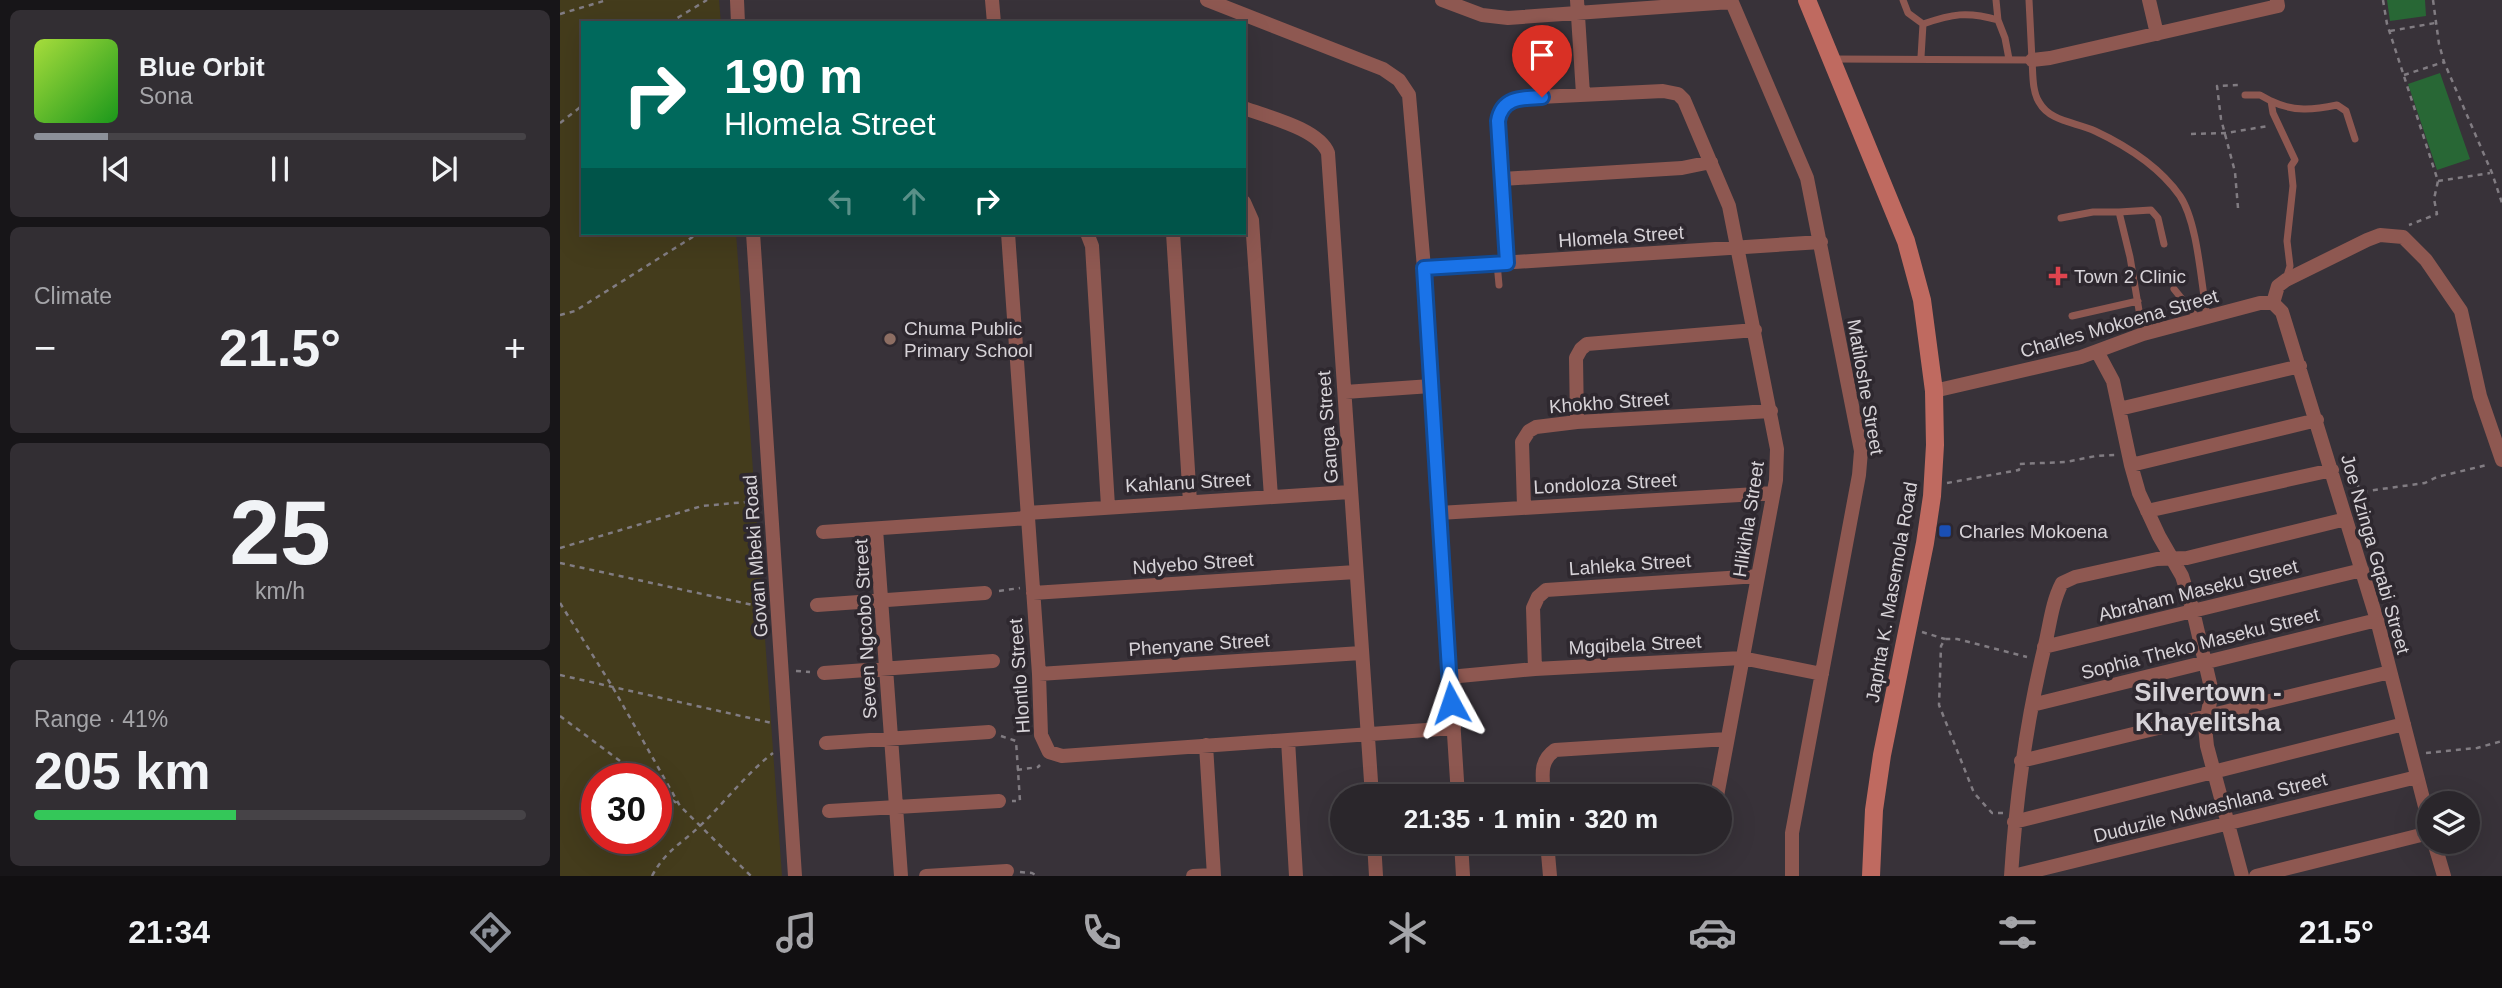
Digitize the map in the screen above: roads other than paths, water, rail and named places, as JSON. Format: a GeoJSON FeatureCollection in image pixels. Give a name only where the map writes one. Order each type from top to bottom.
{"type":"FeatureCollection","features":[{"type":"Feature","properties":{"kind":"main road","name":"Japhta K. Masemola Road"},"geometry":{"type":"LineString","coordinates":[[1807,0],[1906,241],[1922,300],[1934,391],[1933,481],[1925,542],[1875,797],[1871,876]]}},
{"type":"Feature","properties":{"kind":"street"},"geometry":{"type":"LineString","coordinates":[[737,0],[738,21]]}},
{"type":"Feature","properties":{"kind":"street"},"geometry":{"type":"LineString","coordinates":[[992,0],[994,21]]}},
{"type":"Feature","properties":{"kind":"street"},"geometry":{"type":"LineString","coordinates":[[1207,0],[1244,19],[1383,69],[1393,74],[1406,88],[1411,109],[1424,268],[1457,784]]}},
{"type":"Feature","properties":{"kind":"street"},"geometry":{"type":"LineString","coordinates":[[1244,19],[1251,0]]}},
{"type":"Feature","properties":{"kind":"street"},"geometry":{"type":"LineString","coordinates":[[1443,0],[1493,18],[1577,6],[1731,1]]}},
{"type":"Feature","properties":{"kind":"street"},"geometry":{"type":"LineString","coordinates":[[2149,0],[2157,34]]}},
{"type":"Feature","properties":{"kind":"street"},"geometry":{"type":"LineString","coordinates":[[2032,60],[2278,6],[2277,0]]}},
{"type":"Feature","properties":{"kind":"street","name":"Matiloshe Street"},"geometry":{"type":"LineString","coordinates":[[1731,1],[1807,178],[1861,461],[1792,833],[1793,876]]}},
{"type":"Feature","properties":{"kind":"street"},"geometry":{"type":"LineString","coordinates":[[1502,263],[1502,179],[1498,121],[1500,111],[1512,99],[1583,94],[1577,6]]}},
{"type":"Feature","properties":{"kind":"street","name":"Hlikihla Street"},"geometry":{"type":"LineString","coordinates":[[1583,94],[1663,91],[1678,94],[1688,106],[1730,206],[1771,411],[1777,449],[1776,480],[1719,784]]}},
{"type":"Feature","properties":{"kind":"street","name":"Ganga Street"},"geometry":{"type":"LineString","coordinates":[[1246,109],[1308,133],[1325,145],[1328,153],[1371,784]]}},
{"type":"Feature","properties":{"kind":"street"},"geometry":{"type":"LineString","coordinates":[[1502,179],[1682,168],[1711,162]]}},
{"type":"Feature","properties":{"kind":"street"},"geometry":{"type":"LineString","coordinates":[[1246,206],[1252,220],[1271,497]]}},
{"type":"Feature","properties":{"kind":"street","name":"Govan Mbeki Road"},"geometry":{"type":"LineString","coordinates":[[752,235],[795,876]]}},
{"type":"Feature","properties":{"kind":"street","name":"Hlontlo Street"},"geometry":{"type":"LineString","coordinates":[[1008,235],[1041,735],[1049,752],[1062,756],[1454,729]]}},
{"type":"Feature","properties":{"kind":"street"},"geometry":{"type":"LineString","coordinates":[[1088,235],[1093,269],[1108,506]]}},
{"type":"Feature","properties":{"kind":"street"},"geometry":{"type":"LineString","coordinates":[[1173,235],[1189,502]]}},
{"type":"Feature","properties":{"kind":"street"},"geometry":{"type":"LineString","coordinates":[[2273,303],[2278,286],[2286,280],[2367,240],[2380,235],[2403,237],[2413,244],[2461,311],[2496,462]]}},
{"type":"Feature","properties":{"kind":"street","name":"Hlomela Street"},"geometry":{"type":"LineString","coordinates":[[1424,268],[1821,242]]}},
{"type":"Feature","properties":{"kind":"street","name":"Charles Mokoena Street"},"geometry":{"type":"LineString","coordinates":[[1934,391],[2098,353],[2143,334],[2260,303],[2273,303]]}},
{"type":"Feature","properties":{"kind":"street","name":"Joe Nzinga Gqabi Street"},"geometry":{"type":"LineString","coordinates":[[2273,303],[2282,312],[2317,420],[2377,620],[2421,791]]}},
{"type":"Feature","properties":{"kind":"street"},"geometry":{"type":"LineString","coordinates":[[1577,422],[1576,359],[1587,344],[1755,330]]}},
{"type":"Feature","properties":{"kind":"street"},"geometry":{"type":"LineString","coordinates":[[2098,353],[2113,381],[2130,459],[2147,511],[2182,576],[2193,611],[2212,692],[2205,736],[2242,876]]}},
{"type":"Feature","properties":{"kind":"street"},"geometry":{"type":"LineString","coordinates":[[2119,409],[2300,366]]}},
{"type":"Feature","properties":{"kind":"street"},"geometry":{"type":"LineString","coordinates":[[1345,393],[1431,386]]}},
{"type":"Feature","properties":{"kind":"street","name":"Khokho Street"},"geometry":{"type":"LineString","coordinates":[[1524,507],[1522,442],[1525,435],[1536,427],[1577,422],[1771,411]]}},
{"type":"Feature","properties":{"kind":"street"},"geometry":{"type":"LineString","coordinates":[[2130,459],[2317,420]]}},
{"type":"Feature","properties":{"kind":"street"},"geometry":{"type":"LineString","coordinates":[[2147,511],[2333,473]]}},
{"type":"Feature","properties":{"kind":"street","name":"Kahlanu Street"},"geometry":{"type":"LineString","coordinates":[[1028,515],[1108,506],[1350,492]]}},
{"type":"Feature","properties":{"kind":"street","name":"Londoloza Street"},"geometry":{"type":"LineString","coordinates":[[1439,513],[1773,493]]}},
{"type":"Feature","properties":{"kind":"street","name":"Seven Ngcobo Street"},"geometry":{"type":"LineString","coordinates":[[901,876],[876,529],[1028,515]]}},
{"type":"Feature","properties":{"kind":"street"},"geometry":{"type":"LineString","coordinates":[[2012,876],[2021,761],[2042,654],[2056,595],[2062,583],[2075,577],[2157,559],[2187,558],[2346,519]]}},
{"type":"Feature","properties":{"kind":"street"},"geometry":{"type":"LineString","coordinates":[[823,532],[876,529]]}},
{"type":"Feature","properties":{"kind":"street","name":"Abraham Maseku Street"},"geometry":{"type":"LineString","coordinates":[[2042,654],[2193,611],[2362,570]]}},
{"type":"Feature","properties":{"kind":"street","name":"Ndyebo Street"},"geometry":{"type":"LineString","coordinates":[[1033,590],[1356,572]]}},
{"type":"Feature","properties":{"kind":"street","name":"Lahleka Street"},"geometry":{"type":"LineString","coordinates":[[1535,669],[1533,608],[1538,597],[1546,590],[1758,576]]}},
{"type":"Feature","properties":{"kind":"street"},"geometry":{"type":"LineString","coordinates":[[817,604],[985,593]]}},
{"type":"Feature","properties":{"kind":"street","name":"Sophia Theko Maseku Street"},"geometry":{"type":"LineString","coordinates":[[2032,705],[2377,620]]}},
{"type":"Feature","properties":{"kind":"street","name":"Phenyane Street"},"geometry":{"type":"LineString","coordinates":[[1039,674],[1361,653]]}},
{"type":"Feature","properties":{"kind":"street","name":"Mgqibela Street"},"geometry":{"type":"LineString","coordinates":[[1449,677],[1535,669],[1742,658],[1822,674]]}},
{"type":"Feature","properties":{"kind":"street"},"geometry":{"type":"LineString","coordinates":[[824,673],[993,661]]}},
{"type":"Feature","properties":{"kind":"street"},"geometry":{"type":"LineString","coordinates":[[2021,761],[2390,672]]}},
{"type":"Feature","properties":{"kind":"street"},"geometry":{"type":"LineString","coordinates":[[2015,817],[2404,724]]}},
{"type":"Feature","properties":{"kind":"street"},"geometry":{"type":"LineString","coordinates":[[826,743],[989,732]]}},
{"type":"Feature","properties":{"kind":"street"},"geometry":{"type":"LineString","coordinates":[[1543,784],[1542,767],[1546,758],[1555,750],[1727,739]]}},
{"type":"Feature","properties":{"kind":"street"},"geometry":{"type":"LineString","coordinates":[[1288,740],[1296,876]]}},
{"type":"Feature","properties":{"kind":"street"},"geometry":{"type":"LineString","coordinates":[[1193,876],[1214,875],[1206,746]]}},
{"type":"Feature","properties":{"kind":"street","name":"Duduzile Ndwashlana Street"},"geometry":{"type":"LineString","coordinates":[[2012,876],[2417,776]]}},
{"type":"Feature","properties":{"kind":"street"},"geometry":{"type":"LineString","coordinates":[[829,811],[999,801]]}},
{"type":"Feature","properties":{"kind":"street"},"geometry":{"type":"LineString","coordinates":[[2256,876],[2417,836]]}},
{"type":"Feature","properties":{"kind":"street"},"geometry":{"type":"LineString","coordinates":[[1375,854],[1376,876]]}},
{"type":"Feature","properties":{"kind":"street"},"geometry":{"type":"LineString","coordinates":[[1462,854],[1463,876]]}},
{"type":"Feature","properties":{"kind":"street"},"geometry":{"type":"LineString","coordinates":[[1549,854],[1550,876]]}},
{"type":"Feature","properties":{"kind":"street"},"geometry":{"type":"LineString","coordinates":[[2438,854],[2444,876]]}},
{"type":"Feature","properties":{"kind":"street"},"geometry":{"type":"LineString","coordinates":[[926,876],[1007,872]]}},
{"type":"Feature","properties":{"kind":"lane"},"geometry":{"type":"LineString","coordinates":[[1903,0],[1909,13],[1923,24]]}},
{"type":"Feature","properties":{"kind":"lane"},"geometry":{"type":"LineString","coordinates":[[1996,0],[1998,19],[2009,59]]}},
{"type":"Feature","properties":{"kind":"lane"},"geometry":{"type":"LineString","coordinates":[[2028,0],[2037,100],[2044,110],[2056,118],[2098,132],[2138,154],[2181,197],[2194,232],[2203,318]]}},
{"type":"Feature","properties":{"kind":"lane"},"geometry":{"type":"LineString","coordinates":[[1923,24],[1953,14],[1970,13],[1998,19]]}},
{"type":"Feature","properties":{"kind":"lane"},"geometry":{"type":"LineString","coordinates":[[1921,57],[1923,24]]}},
{"type":"Feature","properties":{"kind":"lane"},"geometry":{"type":"LineString","coordinates":[[1830,59],[1921,57],[2032,60]]}},
{"type":"Feature","properties":{"kind":"lane"},"geometry":{"type":"LineString","coordinates":[[2245,95],[2260,95],[2297,110],[2337,105],[2346,111],[2355,139]]}},
{"type":"Feature","properties":{"kind":"lane"},"geometry":{"type":"LineString","coordinates":[[2271,101],[2295,160],[2291,166],[2293,186],[2287,241],[2290,266],[2286,280]]}},
{"type":"Feature","properties":{"kind":"lane"},"geometry":{"type":"LineString","coordinates":[[2061,218],[2093,212],[2151,211],[2158,218],[2164,244]]}},
{"type":"Feature","properties":{"kind":"lane"},"geometry":{"type":"LineString","coordinates":[[2119,212],[2143,334]]}},
{"type":"Feature","properties":{"kind":"lane"},"geometry":{"type":"LineString","coordinates":[[1499,285],[1502,263]]}},
{"type":"Feature","properties":{"kind":"lane"},"geometry":{"type":"LineString","coordinates":[[2174,289],[2203,318]]}},
{"type":"Feature","properties":{"kind":"lane"},"geometry":{"type":"LineString","coordinates":[[2072,316],[2137,301]]}},
{"type":"Feature","properties":{"kind":"place","name":"Town 2 Clinic"},"geometry":{"type":"Point","coordinates":[2058,276]}},
{"type":"Feature","properties":{"kind":"place","name":"Chuma Public Primary School"},"geometry":{"type":"Point","coordinates":[890,339]}},
{"type":"Feature","properties":{"kind":"place","name":"Charles Mokoena"},"geometry":{"type":"Point","coordinates":[1945,531]}},
{"type":"Feature","properties":{"kind":"district","name":"Silvertown - Khayelitsha"},"geometry":{"type":"Point","coordinates":[2208,707]}}]}
